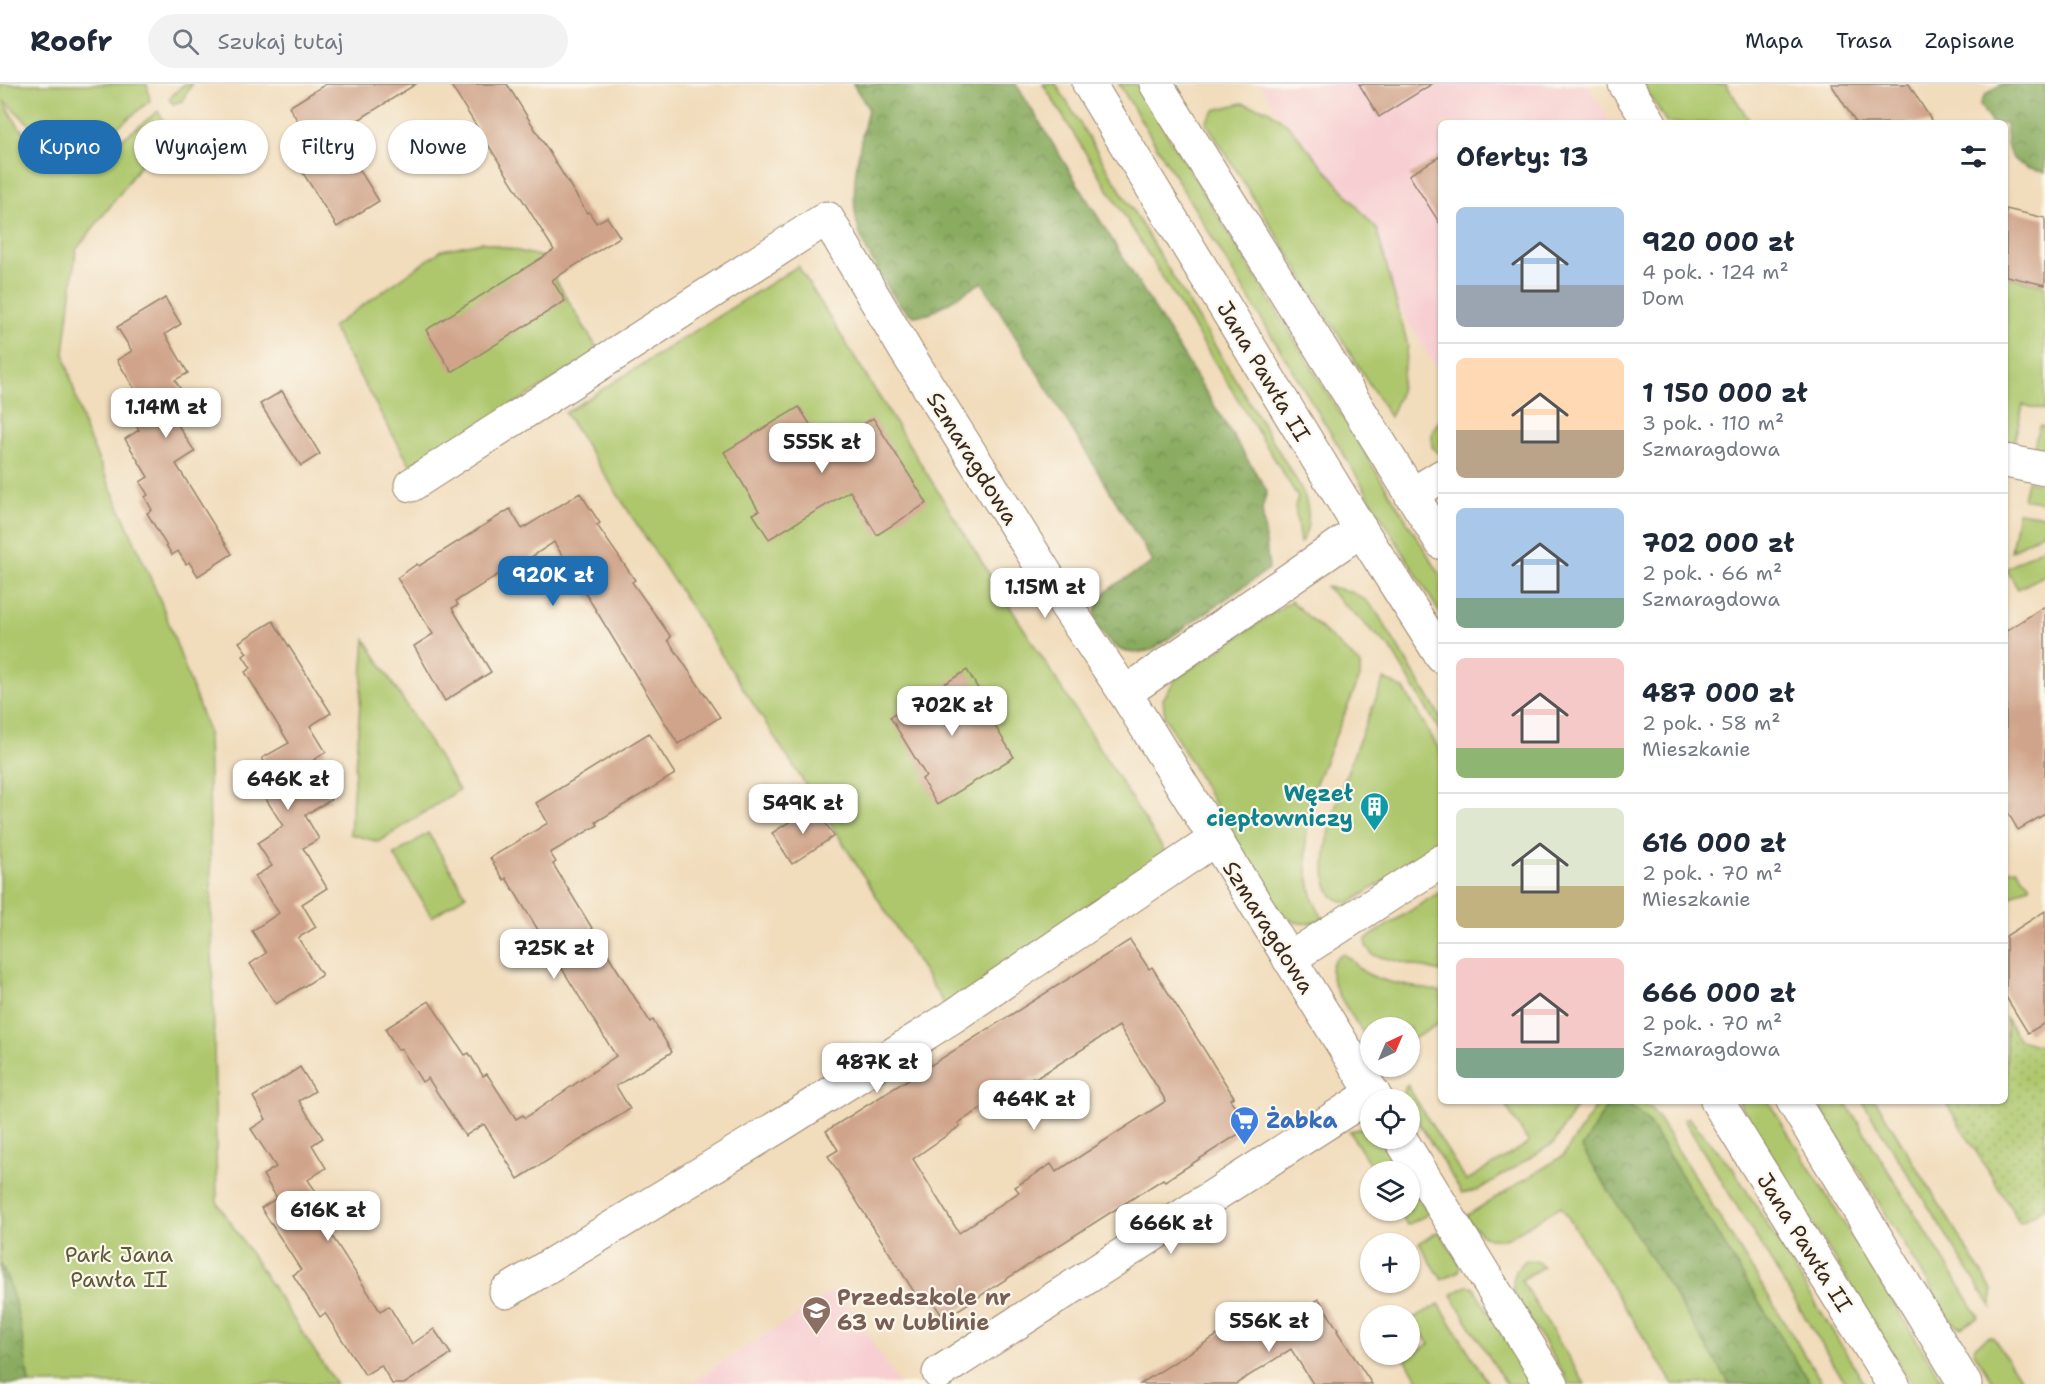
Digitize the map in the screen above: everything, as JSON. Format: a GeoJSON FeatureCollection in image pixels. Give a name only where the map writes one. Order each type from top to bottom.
{"type":"FeatureCollection","features":[{"type":"Feature","properties":{"kind":"street","name":"Jana Pawła II"},"geometry":{"type":"LineString","coordinates":[[1089,84],[1361,531],[1438,651]]}},
{"type":"Feature","properties":{"kind":"street"},"geometry":{"type":"LineString","coordinates":[[1156,84],[1438,537]]}},
{"type":"Feature","properties":{"kind":"street"},"geometry":{"type":"LineString","coordinates":[[1625,84],[1648,120]]}},
{"type":"Feature","properties":{"kind":"street","name":"Szmaragdowa"},"geometry":{"type":"LineString","coordinates":[[411,485],[827,218],[906,351],[1013,522],[1125,693],[1214,840],[1371,1089]]}},
{"type":"Feature","properties":{"kind":"street"},"geometry":{"type":"LineString","coordinates":[[2008,461],[2045,469]]}},
{"type":"Feature","properties":{"kind":"street"},"geometry":{"type":"LineString","coordinates":[[1411,495],[1438,478]]}},
{"type":"Feature","properties":{"kind":"street"},"geometry":{"type":"LineString","coordinates":[[1125,693],[1361,531]]}},
{"type":"Feature","properties":{"kind":"street"},"geometry":{"type":"LineString","coordinates":[[506,1292],[784,1123],[942,1023],[1214,840]]}},
{"type":"Feature","properties":{"kind":"street"},"geometry":{"type":"LineString","coordinates":[[1289,959],[1438,864]]}},
{"type":"Feature","properties":{"kind":"street","name":"Jana Pawła II"},"geometry":{"type":"LineString","coordinates":[[1719,1104],[1893,1384]]}},
{"type":"Feature","properties":{"kind":"street"},"geometry":{"type":"LineString","coordinates":[[1795,1104],[1965,1384]]}},
{"type":"Feature","properties":{"kind":"street"},"geometry":{"type":"LineString","coordinates":[[939,1374],[1360,1106]]}},
{"type":"Feature","properties":{"kind":"street"},"geometry":{"type":"LineString","coordinates":[[1407,1149],[1552,1384]]}},
{"type":"Feature","properties":{"kind":"shaded area"},"geometry":{"type":"Polygon","coordinates":[[[1260,84],[1587,84],[1609,120],[1438,120],[1438,370],[1260,84]]]}},
{"type":"Feature","properties":{"kind":"shaded area","name":"Przedszkole nr 63 w Lublinie"},"geometry":{"type":"Polygon","coordinates":[[[838,1288],[899,1384],[689,1384],[838,1288]]]}},
{"type":"Feature","properties":{"kind":"green space","name":"Park Jana Pawła II"},"geometry":{"type":"Polygon","coordinates":[[[0,84],[147,84],[150,101],[122,123],[122,120],[25,120],[4,101],[18,125],[18,174],[122,174],[122,140],[134,130],[134,174],[76,250],[64,353],[84,427],[161,602],[208,731],[217,1202],[336,1384],[0,1384],[0,84]]]}},
{"type":"Feature","properties":{"kind":"green space"},"geometry":{"type":"Polygon","coordinates":[[[184,84],[192,84],[182,101],[173,104],[169,99],[184,84]]]}},
{"type":"Feature","properties":{"kind":"green space"},"geometry":{"type":"Polygon","coordinates":[[[853,84],[1016,84],[1267,491],[1262,509],[1269,569],[1152,650],[1132,653],[1124,651],[1112,644],[1094,623],[1096,610],[1106,592],[1153,562],[982,282],[929,314],[914,316],[895,299],[870,256],[856,218],[854,191],[868,108],[853,84]]]}},
{"type":"Feature","properties":{"kind":"green space"},"geometry":{"type":"Polygon","coordinates":[[[1043,84],[1056,84],[1300,486],[1306,500],[1308,522],[1307,530],[1300,543],[1295,506],[1298,497],[1043,84]]]}},
{"type":"Feature","properties":{"kind":"green space"},"geometry":{"type":"Polygon","coordinates":[[[1119,84],[1136,84],[1438,571],[1438,610],[1119,84]]]}},
{"type":"Feature","properties":{"kind":"green space"},"geometry":{"type":"Polygon","coordinates":[[[1643,84],[1726,84],[1749,120],[1665,120],[1643,84]]]}},
{"type":"Feature","properties":{"kind":"green space"},"geometry":{"type":"Polygon","coordinates":[[[2002,84],[2045,84],[2045,172],[2025,166],[2013,158],[2008,148],[2008,120],[1989,120],[1980,105],[1985,95],[2002,84]]]}},
{"type":"Feature","properties":{"kind":"green space"},"geometry":{"type":"Polygon","coordinates":[[[1242,103],[1268,110],[1288,125],[1377,230],[1408,346],[1399,396],[1390,417],[1206,122],[1215,110],[1242,103]]]}},
{"type":"Feature","properties":{"kind":"green space","name":"Park Jana Pawła II"},"geometry":{"type":"Polygon","coordinates":[[[158,111],[163,120],[147,120],[158,111]]]}},
{"type":"Feature","properties":{"kind":"green space"},"geometry":{"type":"Polygon","coordinates":[[[482,242],[542,257],[600,353],[410,465],[332,327],[442,250],[482,242]]]}},
{"type":"Feature","properties":{"kind":"green space"},"geometry":{"type":"Polygon","coordinates":[[[798,266],[1174,866],[952,1017],[836,832],[565,413],[798,266]]]}},
{"type":"Feature","properties":{"kind":"green space"},"geometry":{"type":"Polygon","coordinates":[[[2008,277],[2045,286],[2045,410],[2023,405],[2013,446],[2008,445],[2008,277]]]}},
{"type":"Feature","properties":{"kind":"green space"},"geometry":{"type":"Polygon","coordinates":[[[1438,422],[1438,453],[1432,447],[1432,432],[1438,422]]]}},
{"type":"Feature","properties":{"kind":"green space"},"geometry":{"type":"Polygon","coordinates":[[[2039,426],[2045,427],[2045,454],[2033,451],[2039,426]]]}},
{"type":"Feature","properties":{"kind":"green space"},"geometry":{"type":"Polygon","coordinates":[[[2027,481],[2045,485],[2045,503],[2023,499],[2027,481]]]}},
{"type":"Feature","properties":{"kind":"green space"},"geometry":{"type":"Polygon","coordinates":[[[2018,512],[2045,516],[2045,531],[2011,551],[2018,512]]]}},
{"type":"Feature","properties":{"kind":"green space"},"geometry":{"type":"Polygon","coordinates":[[[2045,546],[2045,575],[2018,589],[2008,572],[2008,568],[2045,546]]]}},
{"type":"Feature","properties":{"kind":"green space"},"geometry":{"type":"Polygon","coordinates":[[[1326,587],[1354,593],[1376,611],[1438,713],[1438,728],[1391,649],[1326,587]]]}},
{"type":"Feature","properties":{"kind":"green space"},"geometry":{"type":"Polygon","coordinates":[[[1291,601],[1360,664],[1360,677],[1310,797],[1306,842],[1307,870],[1313,900],[1323,919],[1309,923],[1295,922],[1272,905],[1165,717],[1163,699],[1176,679],[1291,601]]]}},
{"type":"Feature","properties":{"kind":"green space"},"geometry":{"type":"Polygon","coordinates":[[[365,639],[459,790],[379,842],[350,834],[365,639]]]}},
{"type":"Feature","properties":{"kind":"green space"},"geometry":{"type":"Polygon","coordinates":[[[1384,679],[1404,689],[1438,748],[1438,846],[1350,903],[1341,901],[1332,895],[1325,873],[1333,817],[1354,754],[1384,679]]]}},
{"type":"Feature","properties":{"kind":"green space"},"geometry":{"type":"Polygon","coordinates":[[[428,833],[466,895],[432,917],[394,855],[428,833]]]}},
{"type":"Feature","properties":{"kind":"green space"},"geometry":{"type":"Polygon","coordinates":[[[2017,869],[2030,885],[2008,899],[2008,870],[2017,869]]]}},
{"type":"Feature","properties":{"kind":"green space"},"geometry":{"type":"Polygon","coordinates":[[[1438,893],[1438,971],[1373,955],[1366,946],[1366,939],[1438,893]]]}},
{"type":"Feature","properties":{"kind":"green space"},"geometry":{"type":"Polygon","coordinates":[[[1343,954],[1361,970],[1372,976],[1438,991],[1438,1024],[1420,1035],[1420,1017],[1360,1017],[1360,1028],[1336,989],[1331,970],[1335,959],[1343,954]]]}},
{"type":"Feature","properties":{"kind":"green space"},"geometry":{"type":"Polygon","coordinates":[[[2008,1021],[2019,1040],[2045,1047],[2045,1208],[2020,1223],[1947,1104],[2008,1104],[2008,1021]]]}},
{"type":"Feature","properties":{"kind":"green space"},"geometry":{"type":"Polygon","coordinates":[[[1505,1104],[1578,1104],[1554,1143],[1478,1190],[1462,1193],[1420,1125],[1420,1106],[1466,1181],[1529,1143],[1505,1104]]]}},
{"type":"Feature","properties":{"kind":"green space"},"geometry":{"type":"Polygon","coordinates":[[[1598,1104],[1646,1104],[1650,1107],[1823,1384],[1673,1384],[1561,1206],[1508,1238],[1501,1239],[1488,1238],[1483,1235],[1466,1216],[1563,1156],[1598,1104]]]}},
{"type":"Feature","properties":{"kind":"green space"},"geometry":{"type":"Polygon","coordinates":[[[1608,1104],[1628,1104],[1647,1120],[1810,1384],[1730,1384],[1582,1148],[1608,1104]]]}},
{"type":"Feature","properties":{"kind":"green space"},"geometry":{"type":"Polygon","coordinates":[[[1740,1104],[1770,1104],[1944,1384],[1911,1384],[1740,1104]]]}},
{"type":"Feature","properties":{"kind":"green space"},"geometry":{"type":"Polygon","coordinates":[[[1818,1104],[1847,1104],[1979,1317],[1961,1328],[1953,1323],[1818,1104]]]}},
{"type":"Feature","properties":{"kind":"green space"},"geometry":{"type":"Polygon","coordinates":[[[1864,1104],[1878,1104],[1992,1290],[1992,1308],[1864,1104]]]}},
{"type":"Feature","properties":{"kind":"green space"},"geometry":{"type":"Polygon","coordinates":[[[1688,1117],[1732,1167],[1865,1384],[1846,1384],[1684,1120],[1688,1117]]]}},
{"type":"Feature","properties":{"kind":"green space"},"geometry":{"type":"Polygon","coordinates":[[[1360,1129],[1360,1149],[1349,1131],[1360,1129]]]}},
{"type":"Feature","properties":{"kind":"green space"},"geometry":{"type":"Polygon","coordinates":[[[1360,1149],[1389,1149],[1397,1161],[1368,1161],[1360,1149]]]}},
{"type":"Feature","properties":{"kind":"green space"},"geometry":{"type":"Polygon","coordinates":[[[1420,1199],[1429,1214],[1420,1218],[1420,1199]]]}},
{"type":"Feature","properties":{"kind":"green space"},"geometry":{"type":"Polygon","coordinates":[[[1439,1231],[1460,1265],[1459,1271],[1442,1280],[1420,1242],[1439,1231]]]}},
{"type":"Feature","properties":{"kind":"green space"},"geometry":{"type":"Polygon","coordinates":[[[1526,1260],[1537,1261],[1543,1267],[1521,1280],[1585,1384],[1570,1384],[1515,1296],[1514,1276],[1526,1260]]]}},
{"type":"Feature","properties":{"kind":"green space"},"geometry":{"type":"Polygon","coordinates":[[[0,1263],[16,1306],[29,1384],[0,1384],[0,1263]]]}},
{"type":"Feature","properties":{"kind":"green space"},"geometry":{"type":"Polygon","coordinates":[[[1468,1285],[1474,1288],[1533,1384],[1506,1384],[1451,1295],[1468,1285]]]}},
{"type":"Feature","properties":{"kind":"green space"},"geometry":{"type":"Polygon","coordinates":[[[1439,1304],[1489,1384],[1421,1384],[1409,1365],[1420,1365],[1420,1350],[1429,1344],[1420,1331],[1420,1315],[1439,1304]]]}},
{"type":"Feature","properties":{"kind":"green space"},"geometry":{"type":"Polygon","coordinates":[[[1993,1337],[2024,1384],[1994,1384],[1973,1351],[1975,1346],[1993,1337]]]}},
{"type":"Feature","properties":{"kind":"building"},"geometry":{"type":"Polygon","coordinates":[[[326,84],[416,84],[358,120],[297,120],[289,107],[326,84]]]}},
{"type":"Feature","properties":{"kind":"building"},"geometry":{"type":"Polygon","coordinates":[[[450,84],[507,84],[587,213],[589,212],[596,223],[607,217],[620,237],[552,280],[565,301],[452,372],[426,330],[554,250],[488,145],[488,120],[473,120],[450,84]]]}},
{"type":"Feature","properties":{"kind":"building"},"geometry":{"type":"Polygon","coordinates":[[[1359,84],[1432,84],[1379,117],[1359,84]]]}},
{"type":"Feature","properties":{"kind":"building"},"geometry":{"type":"Polygon","coordinates":[[[1831,84],[1909,84],[1931,120],[1854,120],[1831,84]]]}},
{"type":"Feature","properties":{"kind":"building"},"geometry":{"type":"Polygon","coordinates":[[[1438,157],[1438,221],[1409,175],[1438,157]]]}},
{"type":"Feature","properties":{"kind":"building"},"geometry":{"type":"Polygon","coordinates":[[[304,174],[362,174],[379,201],[337,227],[304,174]]]}},
{"type":"Feature","properties":{"kind":"building"},"geometry":{"type":"Polygon","coordinates":[[[2008,209],[2045,218],[2045,285],[2008,276],[2008,209]]]}},
{"type":"Feature","properties":{"kind":"building"},"geometry":{"type":"Polygon","coordinates":[[[165,298],[181,324],[165,334],[188,373],[175,380],[188,402],[171,414],[195,452],[176,464],[232,554],[198,576],[189,562],[186,564],[178,551],[172,555],[147,513],[152,510],[145,497],[148,495],[140,482],[148,477],[125,439],[139,430],[125,407],[140,398],[117,360],[132,351],[117,327],[165,298]]]}},
{"type":"Feature","properties":{"kind":"building"},"geometry":{"type":"Polygon","coordinates":[[[282,391],[320,454],[301,466],[260,404],[282,391]]]}},
{"type":"Feature","properties":{"kind":"building"},"geometry":{"type":"Polygon","coordinates":[[[799,407],[825,448],[873,418],[927,503],[877,535],[850,491],[769,539],[753,514],[759,511],[724,452],[799,407]]]}},
{"type":"Feature","properties":{"kind":"building"},"geometry":{"type":"Polygon","coordinates":[[[580,493],[600,523],[597,525],[635,580],[632,582],[671,637],[668,640],[720,717],[678,744],[554,542],[504,575],[502,572],[456,601],[458,605],[452,608],[491,672],[445,701],[414,646],[433,634],[397,578],[510,509],[522,529],[580,493]]]}},
{"type":"Feature","properties":{"kind":"building"},"geometry":{"type":"Polygon","coordinates":[[[2045,606],[2045,814],[2018,830],[2008,812],[2008,630],[2045,606]]]}},
{"type":"Feature","properties":{"kind":"building"},"geometry":{"type":"Polygon","coordinates":[[[273,621],[331,713],[310,726],[326,752],[308,764],[331,800],[305,815],[319,839],[303,848],[327,888],[302,904],[316,927],[298,938],[322,975],[276,1004],[250,964],[266,953],[252,931],[279,913],[255,876],[272,866],[257,843],[283,826],[261,791],[276,783],[262,758],[289,743],[245,672],[251,668],[243,656],[247,653],[239,642],[273,621]]]}},
{"type":"Feature","properties":{"kind":"building"},"geometry":{"type":"Polygon","coordinates":[[[967,670],[983,697],[979,700],[1014,757],[937,805],[922,779],[926,776],[890,717],[967,670]]]}},
{"type":"Feature","properties":{"kind":"building"},"geometry":{"type":"Polygon","coordinates":[[[649,733],[675,774],[596,822],[598,825],[550,853],[556,862],[553,864],[615,966],[650,1022],[653,1020],[672,1052],[616,1086],[630,1109],[518,1179],[484,1124],[465,1136],[428,1078],[422,1082],[401,1048],[398,1050],[385,1029],[429,1001],[465,1055],[469,1053],[483,1076],[487,1074],[516,1119],[523,1115],[525,1118],[616,1056],[506,878],[504,880],[490,858],[548,823],[536,803],[649,733]]]}},
{"type":"Feature","properties":{"kind":"building"},"geometry":{"type":"Polygon","coordinates":[[[814,806],[834,836],[792,864],[772,833],[814,806]]]}},
{"type":"Feature","properties":{"kind":"building"},"geometry":{"type":"Polygon","coordinates":[[[2045,911],[2045,1023],[2028,1033],[2008,1000],[2008,935],[2045,911]]]}},
{"type":"Feature","properties":{"kind":"building"},"geometry":{"type":"Polygon","coordinates":[[[1130,940],[1149,969],[1152,967],[1234,1097],[1230,1099],[1248,1128],[1165,1181],[1163,1179],[944,1319],[932,1300],[923,1306],[828,1156],[838,1150],[826,1131],[1130,940]],[[1119,1026],[1035,1079],[1033,1077],[958,1123],[960,1126],[913,1159],[959,1233],[1019,1192],[1015,1187],[1051,1164],[1056,1172],[1166,1101],[1119,1026]]]}},
{"type":"Feature","properties":{"kind":"building"},"geometry":{"type":"Polygon","coordinates":[[[300,1067],[315,1091],[299,1101],[323,1138],[312,1145],[326,1168],[308,1180],[333,1216],[323,1222],[380,1311],[389,1306],[412,1344],[434,1329],[451,1354],[404,1384],[392,1384],[381,1365],[365,1375],[325,1313],[320,1317],[293,1275],[301,1270],[261,1208],[277,1198],[263,1175],[276,1167],[251,1129],[266,1119],[253,1097],[300,1067]]]}},
{"type":"Feature","properties":{"kind":"building"},"geometry":{"type":"Polygon","coordinates":[[[1319,1299],[1372,1384],[1313,1384],[1291,1349],[1236,1384],[1140,1384],[1249,1315],[1261,1335],[1319,1299]]]}},
{"type":"Feature","properties":{"kind":"place","name":"Węzeł ciepłowniczy"},"geometry":{"type":"Point","coordinates":[1374,832]}},
{"type":"Feature","properties":{"kind":"place","name":"Żabka"},"geometry":{"type":"Point","coordinates":[1245,1146]}},
{"type":"Feature","properties":{"kind":"place","name":"Przedszkole nr 63 w Lublinie"},"geometry":{"type":"Point","coordinates":[816,1336]}}]}
